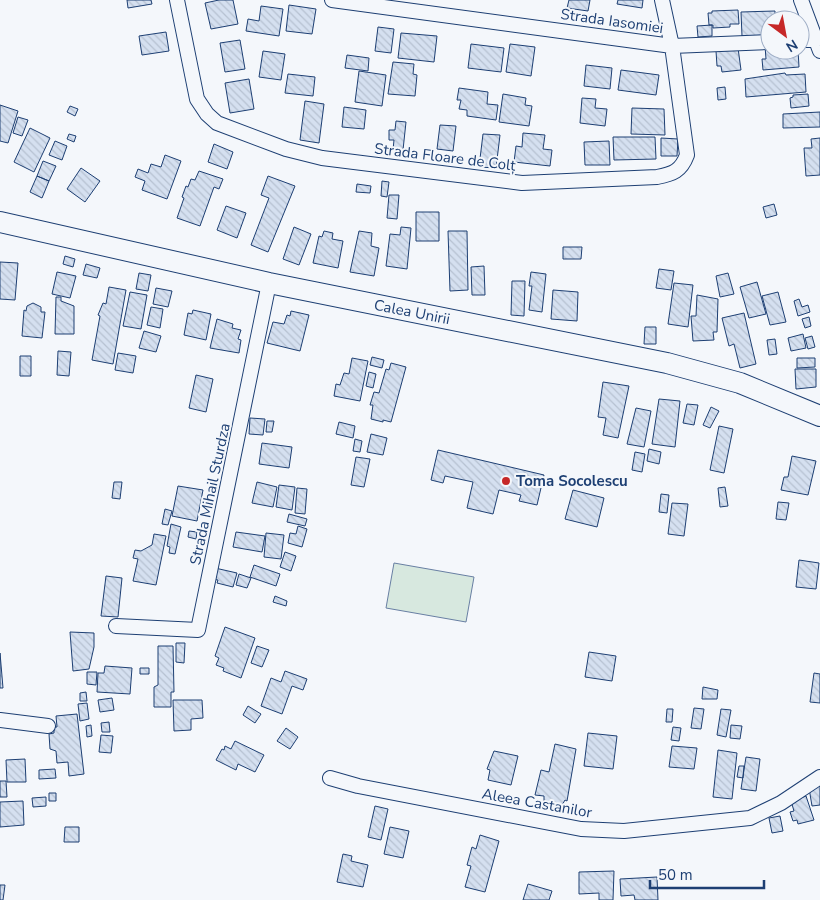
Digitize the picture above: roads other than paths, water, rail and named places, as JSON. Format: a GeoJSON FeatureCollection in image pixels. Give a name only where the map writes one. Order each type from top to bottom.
{"type":"FeatureCollection","features":[{"type":"Feature","properties":{"kind":"main road","name":"Calea Unirii"},"geometry":{"type":"LineString","coordinates":[[0,222],[269,283],[667,363],[740,383],[820,416]]}},
{"type":"Feature","properties":{"kind":"street","name":"Strada Floare de Colț"},"geometry":{"type":"LineString","coordinates":[[177,0],[197,99],[207,114],[217,123],[286,149],[322,158],[522,183],[657,177],[678,171],[687,155],[672,46],[662,0]]}},
{"type":"Feature","properties":{"kind":"street","name":"Strada Iasomiei"},"geometry":{"type":"LineString","coordinates":[[332,0],[672,46],[760,42]]}},
{"type":"Feature","properties":{"kind":"street"},"geometry":{"type":"LineString","coordinates":[[801,0],[818,45]]}},
{"type":"Feature","properties":{"kind":"street","name":"Strada Mihail Sturdza"},"geometry":{"type":"LineString","coordinates":[[116,626],[198,630],[269,283]]}},
{"type":"Feature","properties":{"kind":"street"},"geometry":{"type":"LineString","coordinates":[[0,720],[48,726]]}},
{"type":"Feature","properties":{"kind":"street","name":"Aleea Castanilor"},"geometry":{"type":"LineString","coordinates":[[330,778],[358,786],[581,829],[624,831],[750,818],[781,803],[820,777]]}},
{"type":"Feature","properties":{"kind":"place","name":"Toma Socolescu"},"geometry":{"type":"Point","coordinates":[506,481]}}]}
